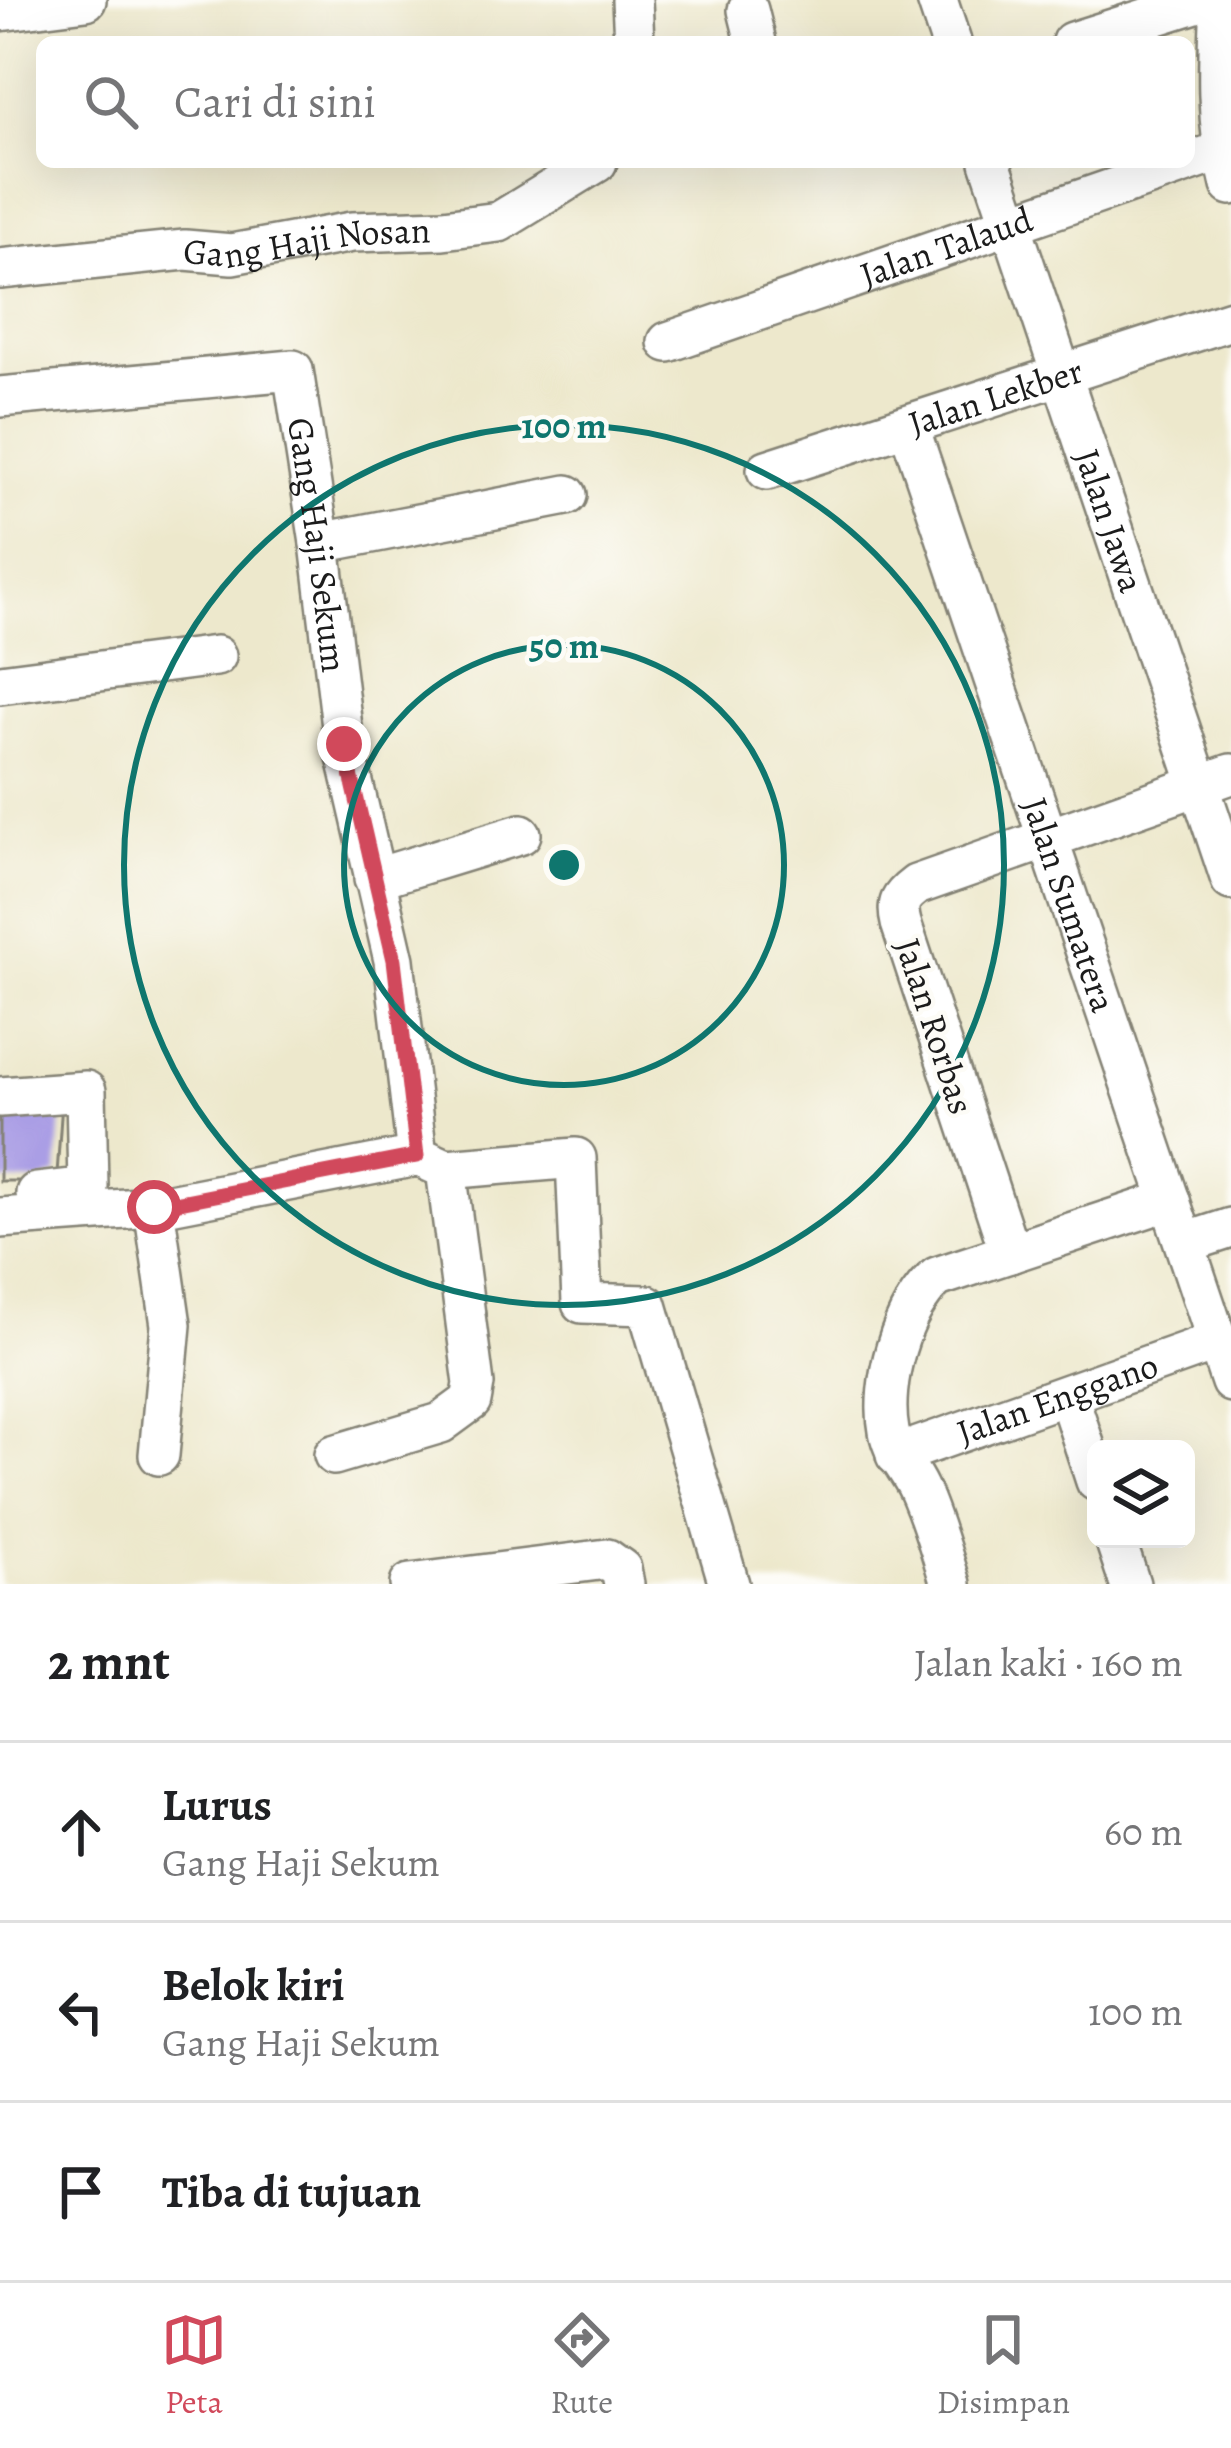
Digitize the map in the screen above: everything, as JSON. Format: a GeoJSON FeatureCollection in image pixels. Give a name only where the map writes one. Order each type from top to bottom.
{"type":"FeatureCollection","features":[{"type":"Feature","properties":{"kind":"street"},"geometry":{"type":"LineString","coordinates":[[0,11],[86,0]]}},
{"type":"Feature","properties":{"kind":"street"},"geometry":{"type":"LineString","coordinates":[[632,0],[634,36]]}},
{"type":"Feature","properties":{"kind":"street"},"geometry":{"type":"LineString","coordinates":[[937,0],[949,36]]}},
{"type":"Feature","properties":{"kind":"street"},"geometry":{"type":"LineString","coordinates":[[1081,36],[1112,14],[1205,0]]}},
{"type":"Feature","properties":{"kind":"street"},"geometry":{"type":"LineString","coordinates":[[1221,0],[1216,80],[1227,168]]}},
{"type":"Feature","properties":{"kind":"street","name":"Gang Haji Nosan"},"geometry":{"type":"LineString","coordinates":[[0,269],[185,250],[232,254],[352,232],[499,222],[587,168]]}},
{"type":"Feature","properties":{"kind":"street","name":"Jalan Jawa"},"geometry":{"type":"LineString","coordinates":[[992,168],[1059,373],[1215,781],[1231,880]]}},
{"type":"Feature","properties":{"kind":"street","name":"Jalan Talaud"},"geometry":{"type":"LineString","coordinates":[[668,342],[1011,226],[1227,168]]}},
{"type":"Feature","properties":{"kind":"street","name":"Jalan Lekber"},"geometry":{"type":"LineString","coordinates":[[767,470],[909,427],[1059,373],[1230,327]]}},
{"type":"Feature","properties":{"kind":"street","name":"Gang Haji Sekum"},"geometry":{"type":"LineString","coordinates":[[0,397],[293,370],[344,744],[394,960],[473,1384],[471,1401],[441,1423],[334,1455]]}},
{"type":"Feature","properties":{"kind":"street","name":"Jalan Sumatera"},"geometry":{"type":"LineString","coordinates":[[909,427],[1231,1382]]}},
{"type":"Feature","properties":{"kind":"street"},"geometry":{"type":"LineString","coordinates":[[320,543],[567,495]]}},
{"type":"Feature","properties":{"kind":"street"},"geometry":{"type":"LineString","coordinates":[[0,684],[216,656]]}},
{"type":"Feature","properties":{"kind":"street","name":"Jalan Rorbas"},"geometry":{"type":"LineString","coordinates":[[1010,1253],[897,907],[916,885],[1215,781]]}},
{"type":"Feature","properties":{"kind":"street"},"geometry":{"type":"LineString","coordinates":[[374,879],[521,834]]}},
{"type":"Feature","properties":{"kind":"street"},"geometry":{"type":"LineString","coordinates":[[0,1097],[86,1091],[88,1187],[0,1197]]}},
{"type":"Feature","properties":{"kind":"street"},"geometry":{"type":"LineString","coordinates":[[0,1218],[154,1207],[432,1162],[576,1158],[582,1303],[647,1305],[729,1584]]}},
{"type":"Feature","properties":{"kind":"street"},"geometry":{"type":"LineString","coordinates":[[951,1584],[921,1494],[896,1455],[888,1429],[887,1395],[894,1360],[921,1291],[938,1277],[1170,1201]]}},
{"type":"Feature","properties":{"kind":"street"},"geometry":{"type":"LineString","coordinates":[[154,1207],[171,1325],[159,1455]]}},
{"type":"Feature","properties":{"kind":"street"},"geometry":{"type":"LineString","coordinates":[[1185,1244],[1231,1228]]}},
{"type":"Feature","properties":{"kind":"street","name":"Jalan Enggano"},"geometry":{"type":"LineString","coordinates":[[896,1455],[1216,1341]]}},
{"type":"Feature","properties":{"kind":"street"},"geometry":{"type":"LineString","coordinates":[[1068,1395],[1087,1453]]}},
{"type":"Feature","properties":{"kind":"street"},"geometry":{"type":"LineString","coordinates":[[1118,1548],[1130,1584]]}},
{"type":"Feature","properties":{"kind":"street"},"geometry":{"type":"LineString","coordinates":[[410,1584],[607,1559],[621,1569],[624,1584]]}},
{"type":"Feature","properties":{"kind":"building"},"geometry":{"type":"Polygon","coordinates":[[[62,1102],[57,1174],[40,1181],[0,1181],[0,1103],[62,1102]]]}},
{"type":"Feature","properties":{"kind":"route"},"geometry":{"type":"LineString","coordinates":[[154,1207],[417,1156],[394,960],[344,744]]}}]}
